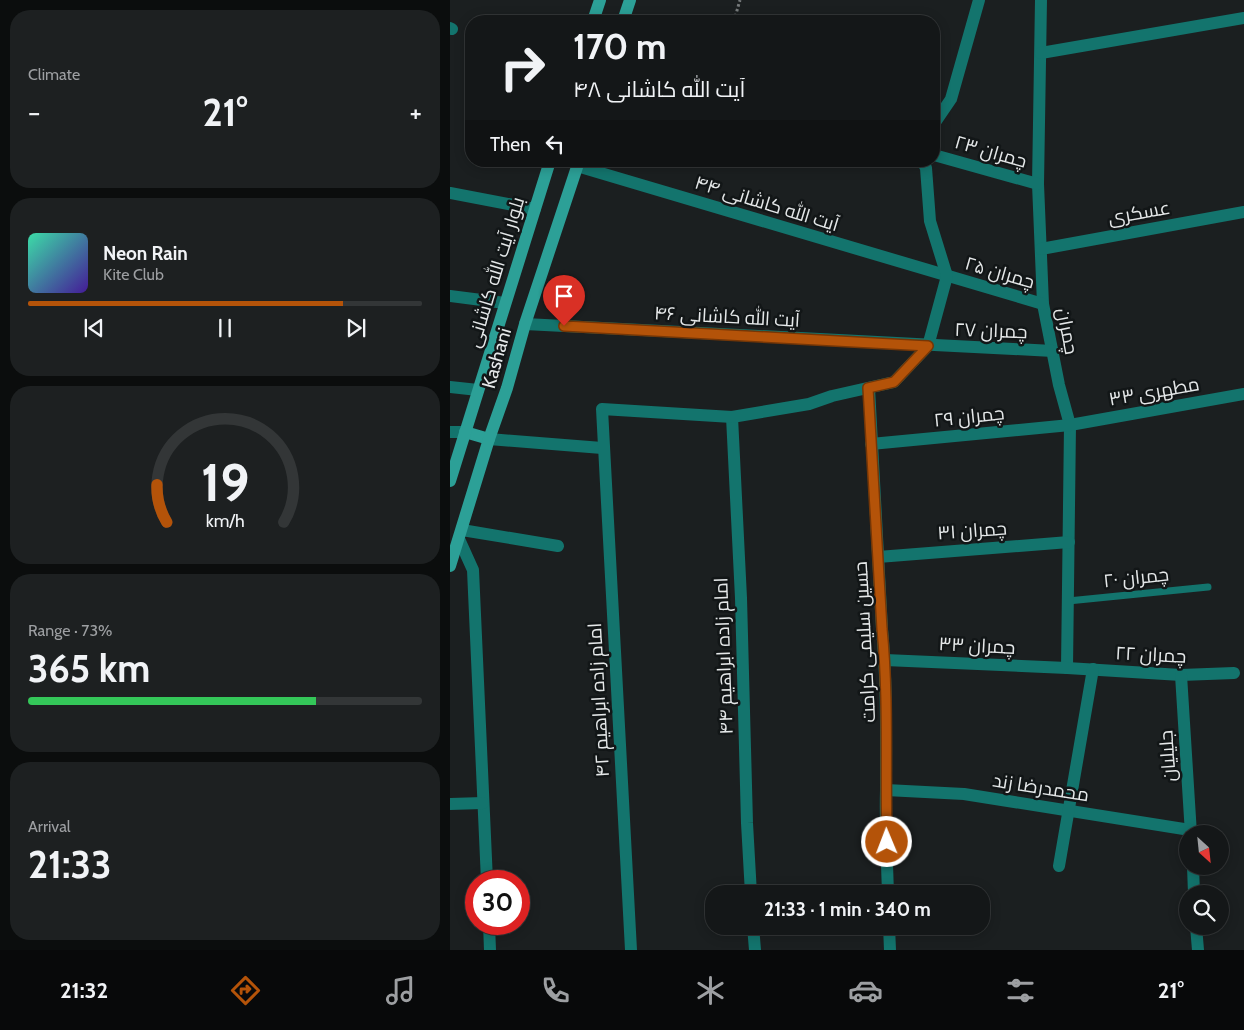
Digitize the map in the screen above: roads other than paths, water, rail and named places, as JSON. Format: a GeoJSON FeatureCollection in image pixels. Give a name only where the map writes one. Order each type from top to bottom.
{"type":"FeatureCollection","features":[{"type":"Feature","properties":{"kind":"main road"},"geometry":{"type":"LineString","coordinates":[[595,15],[600,0]]}},
{"type":"Feature","properties":{"kind":"main road"},"geometry":{"type":"LineString","coordinates":[[625,15],[630,0]]}},
{"type":"Feature","properties":{"kind":"main road","name":"بلوار آیت الله کاشانی"},"geometry":{"type":"LineString","coordinates":[[450,481],[548,167]]}},
{"type":"Feature","properties":{"kind":"main road","name":"Kashani"},"geometry":{"type":"LineString","coordinates":[[450,566],[489,439],[507,388],[525,324],[577,167]]}},
{"type":"Feature","properties":{"kind":"main road"},"geometry":{"type":"LineString","coordinates":[[465,432],[489,439]]}},
{"type":"Feature","properties":{"kind":"street"},"geometry":{"type":"LineString","coordinates":[[940,115],[951,98],[980,0]]}},
{"type":"Feature","properties":{"kind":"street","name":"چمران"},"geometry":{"type":"LineString","coordinates":[[1041,0],[1038,184],[1043,304],[1059,385],[1070,425],[1067,668]]}},
{"type":"Feature","properties":{"kind":"street"},"geometry":{"type":"LineString","coordinates":[[1041,53],[1244,18]]}},
{"type":"Feature","properties":{"kind":"street","name":"چمران ۲۳"},"geometry":{"type":"LineString","coordinates":[[940,157],[1038,184]]}},
{"type":"Feature","properties":{"kind":"street","name":"آیت الله کاشانی ۴۴"},"geometry":{"type":"LineString","coordinates":[[588,167],[947,276]]}},
{"type":"Feature","properties":{"kind":"street"},"geometry":{"type":"LineString","coordinates":[[732,417],[809,404],[832,396],[894,382],[928,346],[947,276],[930,221],[925,167]]}},
{"type":"Feature","properties":{"kind":"street"},"geometry":{"type":"LineString","coordinates":[[450,193],[535,209]]}},
{"type":"Feature","properties":{"kind":"street","name":"عسکری"},"geometry":{"type":"LineString","coordinates":[[1041,249],[1244,212]]}},
{"type":"Feature","properties":{"kind":"street","name":"چمران ۲۵"},"geometry":{"type":"LineString","coordinates":[[947,276],[1043,304]]}},
{"type":"Feature","properties":{"kind":"street"},"geometry":{"type":"LineString","coordinates":[[450,296],[505,304]]}},
{"type":"Feature","properties":{"kind":"street","name":"آیت الله کاشانی ۴۶"},"geometry":{"type":"LineString","coordinates":[[525,324],[928,346]]}},
{"type":"Feature","properties":{"kind":"street","name":"چمران ۲۷"},"geometry":{"type":"LineString","coordinates":[[928,346],[1053,351]]}},
{"type":"Feature","properties":{"kind":"street"},"geometry":{"type":"LineString","coordinates":[[450,387],[478,390]]}},
{"type":"Feature","properties":{"kind":"street","name":"حسین سلیمی کرامت"},"geometry":{"type":"LineString","coordinates":[[868,388],[885,660],[888,885]]}},
{"type":"Feature","properties":{"kind":"street","name":"مطهری ۳۳"},"geometry":{"type":"LineString","coordinates":[[1070,425],[1244,394]]}},
{"type":"Feature","properties":{"kind":"street","name":"امام زاده ابراهیم ۴۲"},"geometry":{"type":"LineString","coordinates":[[630,950],[602,448],[602,409],[732,417]]}},
{"type":"Feature","properties":{"kind":"street","name":"امام زاده ابراهیم ۴۴"},"geometry":{"type":"LineString","coordinates":[[732,417],[750,885]]}},
{"type":"Feature","properties":{"kind":"street","name":"چمران ۲۹"},"geometry":{"type":"LineString","coordinates":[[871,444],[1070,425]]}},
{"type":"Feature","properties":{"kind":"street"},"geometry":{"type":"LineString","coordinates":[[450,432],[465,432]]}},
{"type":"Feature","properties":{"kind":"street"},"geometry":{"type":"LineString","coordinates":[[489,439],[602,448]]}},
{"type":"Feature","properties":{"kind":"street"},"geometry":{"type":"LineString","coordinates":[[487,870],[474,570],[460,534],[558,546]]}},
{"type":"Feature","properties":{"kind":"street","name":"چمران ۳۱"},"geometry":{"type":"LineString","coordinates":[[878,557],[1069,542]]}},
{"type":"Feature","properties":{"kind":"street","name":"چمران ۳۳"},"geometry":{"type":"LineString","coordinates":[[885,660],[1067,668]]}},
{"type":"Feature","properties":{"kind":"street","name":"چمران ۲۲"},"geometry":{"type":"LineString","coordinates":[[1067,668],[1181,675],[1234,673]]}},
{"type":"Feature","properties":{"kind":"street"},"geometry":{"type":"LineString","coordinates":[[1059,866],[1093,670]]}},
{"type":"Feature","properties":{"kind":"street","name":"جلیلیان"},"geometry":{"type":"LineString","coordinates":[[1181,675],[1190,825]]}},
{"type":"Feature","properties":{"kind":"street","name":"محمدرضا زند"},"geometry":{"type":"LineString","coordinates":[[886,790],[964,794],[1179,830]]}},
{"type":"Feature","properties":{"kind":"street"},"geometry":{"type":"LineString","coordinates":[[450,804],[484,803]]}},
{"type":"Feature","properties":{"kind":"street"},"geometry":{"type":"LineString","coordinates":[[489,935],[490,950]]}},
{"type":"Feature","properties":{"kind":"street"},"geometry":{"type":"LineString","coordinates":[[754,935],[755,950]]}},
{"type":"Feature","properties":{"kind":"street"},"geometry":{"type":"LineString","coordinates":[[889,935],[890,950]]}},
{"type":"Feature","properties":{"kind":"street"},"geometry":{"type":"LineString","coordinates":[[1197,935],[1198,950]]}},
{"type":"Feature","properties":{"kind":"lane","name":"چمران ۲۰"},"geometry":{"type":"LineString","coordinates":[[1068,601],[1208,587]]}}]}
